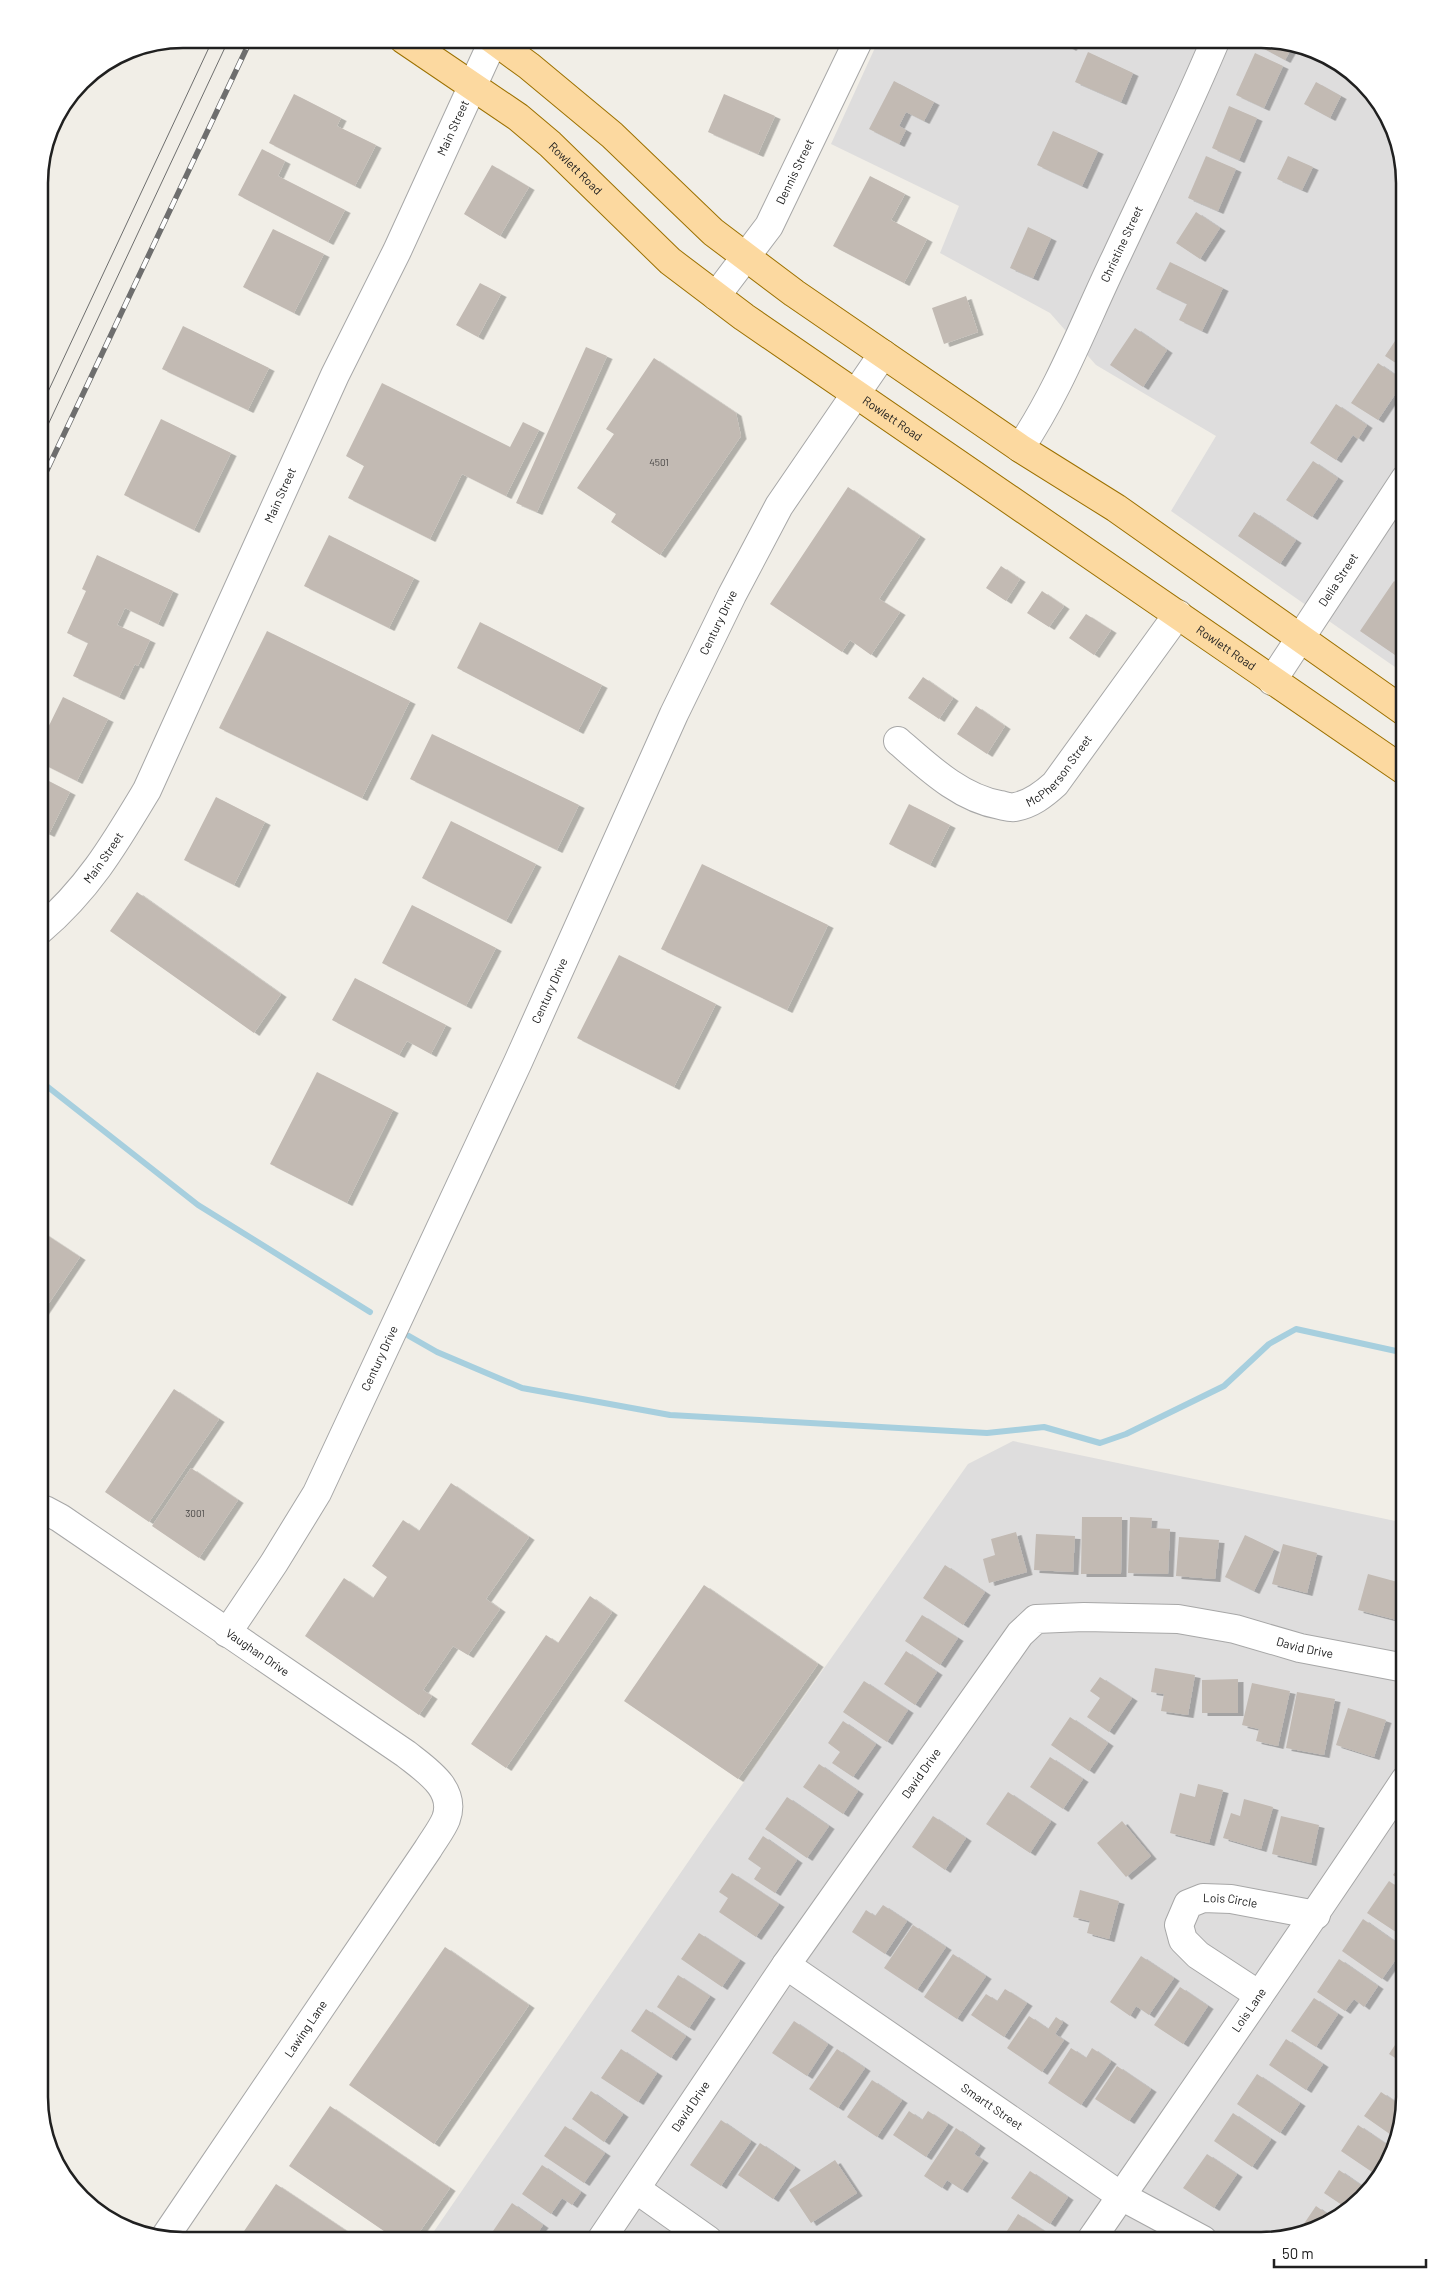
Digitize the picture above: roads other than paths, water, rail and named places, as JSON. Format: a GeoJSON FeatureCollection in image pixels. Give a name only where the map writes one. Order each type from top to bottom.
{"type":"FeatureCollection","features":[{"type":"Feature","properties":{"kind":"main road","name":"Rowlett Road"},"geometry":{"type":"LineString","coordinates":[[416,48],[518,117],[550,144],[670,261],[716,296],[855,394],[1178,614],[1396,766]]}},
{"type":"Feature","properties":{"kind":"main road"},"geometry":{"type":"LineString","coordinates":[[505,48],[612,134],[712,232],[794,294],[1020,448],[1116,508],[1396,706]]}},
{"type":"Feature","properties":{"kind":"street","name":"Main Street"},"geometry":{"type":"LineString","coordinates":[[48,923],[86,885],[114,845],[147,790],[335,375],[396,251],[473,87],[489,48]]}},
{"type":"Feature","properties":{"kind":"street","name":"Dennis Street"},"geometry":{"type":"LineString","coordinates":[[716,296],[769,226],[855,48]]}},
{"type":"Feature","properties":{"kind":"street","name":"Christine Street"},"geometry":{"type":"LineString","coordinates":[[1020,448],[1040,418],[1185,114],[1212,48]]}},
{"type":"Feature","properties":{"kind":"street","name":"Century Drive"},"geometry":{"type":"LineString","coordinates":[[227,1633],[274,1564],[317,1493],[523,1051],[674,714],[732,595],[779,506],[883,354]]}},
{"type":"Feature","properties":{"kind":"street","name":"Delia Street"},"geometry":{"type":"LineString","coordinates":[[1272,681],[1396,493]]}},
{"type":"Feature","properties":{"kind":"street","name":"McPherson Street"},"geometry":{"type":"LineString","coordinates":[[898,741],[966,794],[987,803],[1013,808],[1028,803],[1043,795],[1055,784],[1178,614]]}},
{"type":"Feature","properties":{"kind":"street","name":"Vaughan Drive"},"geometry":{"type":"LineString","coordinates":[[48,1512],[406,1754],[432,1774],[440,1783],[446,1795],[448,1805],[446,1819]]}},
{"type":"Feature","properties":{"kind":"street","name":"David Drive"},"geometry":{"type":"LineString","coordinates":[[607,2231],[786,1965],[1009,1649],[1020,1634],[1036,1619],[1084,1617],[1178,1619],[1235,1629],[1300,1648],[1396,1666]]}},
{"type":"Feature","properties":{"kind":"street","name":"Lois Lane"},"geometry":{"type":"LineString","coordinates":[[1097,2232],[1316,1915],[1396,1794]]}},
{"type":"Feature","properties":{"kind":"street","name":"Lawing Lane"},"geometry":{"type":"LineString","coordinates":[[169,2230],[428,1849],[446,1819]]}},
{"type":"Feature","properties":{"kind":"street","name":"Lois Circle"},"geometry":{"type":"LineString","coordinates":[[1259,1995],[1198,1955],[1183,1940],[1178,1926],[1188,1904],[1203,1898],[1231,1899],[1316,1915]]}},
{"type":"Feature","properties":{"kind":"street","name":"Smartt Street"},"geometry":{"type":"LineString","coordinates":[[786,1965],[1121,2196],[1188,2232]]}},
{"type":"Feature","properties":{"kind":"street"},"geometry":{"type":"LineString","coordinates":[[636,2190],[696,2231]]}},
{"type":"Feature","properties":{"kind":"waterway"},"geometry":{"type":"LineString","coordinates":[[48,1087],[198,1205],[370,1312]]}},
{"type":"Feature","properties":{"kind":"waterway"},"geometry":{"type":"LineString","coordinates":[[409,1336],[437,1352],[522,1388],[670,1415],[987,1433],[1044,1427],[1100,1443],[1126,1434],[1224,1386],[1269,1344],[1296,1329],[1396,1351]]}},
{"type":"Feature","properties":{"kind":"tram line"},"geometry":{"type":"LineString","coordinates":[[48,392],[209,48]]}},
{"type":"Feature","properties":{"kind":"tram line"},"geometry":{"type":"LineString","coordinates":[[48,425],[225,48]]}},
{"type":"Feature","properties":{"kind":"railway"},"geometry":{"type":"LineString","coordinates":[[48,468],[247,48]]}}]}
